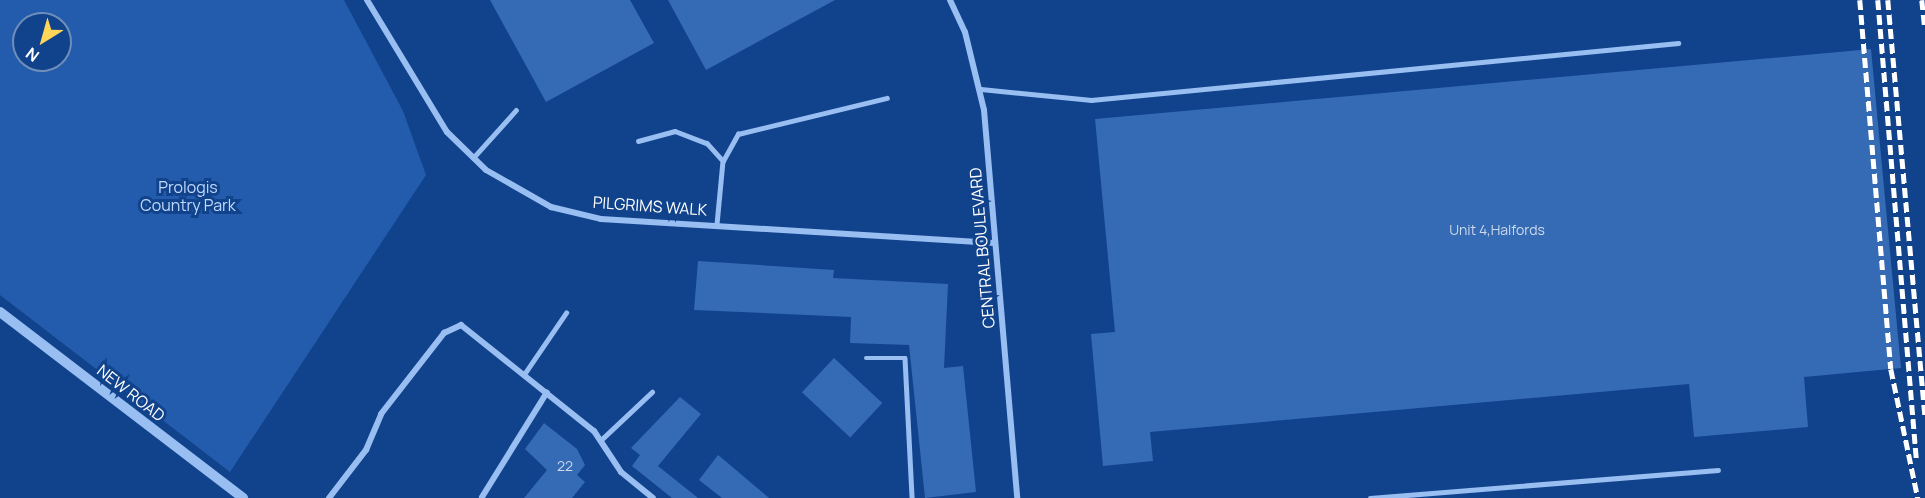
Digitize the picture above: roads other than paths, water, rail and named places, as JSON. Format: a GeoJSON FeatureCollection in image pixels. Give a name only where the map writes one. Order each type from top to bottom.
{"type":"FeatureCollection","features":[{"type":"Feature","properties":{"kind":"street","name":"PILGRIMS WALK"},"geometry":{"type":"LineString","coordinates":[[368,0],[425,101],[473,158],[511,186],[551,207],[601,219],[717,224],[994,243]]}},
{"type":"Feature","properties":{"kind":"street","name":"CENTRAL BOULEVARD"},"geometry":{"type":"LineString","coordinates":[[950,0],[981,90],[1017,498]]}},
{"type":"Feature","properties":{"kind":"street","name":"NEW ROAD"},"geometry":{"type":"LineString","coordinates":[[0,312],[243,498]]}},
{"type":"Feature","properties":{"kind":"street"},"geometry":{"type":"LineString","coordinates":[[329,498],[366,450],[381,414],[453,326],[469,329],[525,373],[601,440],[621,472],[653,498]]}},
{"type":"Feature","properties":{"kind":"street"},"geometry":{"type":"LineString","coordinates":[[482,497],[547,392]]}},
{"type":"Feature","properties":{"kind":"lane"},"geometry":{"type":"LineString","coordinates":[[981,90],[1091,100],[1678,43]]}},
{"type":"Feature","properties":{"kind":"lane"},"geometry":{"type":"LineString","coordinates":[[717,224],[723,161],[738,134],[887,98]]}},
{"type":"Feature","properties":{"kind":"lane"},"geometry":{"type":"LineString","coordinates":[[473,158],[516,111]]}},
{"type":"Feature","properties":{"kind":"lane"},"geometry":{"type":"LineString","coordinates":[[638,141],[675,131],[707,142],[723,161]]}},
{"type":"Feature","properties":{"kind":"lane"},"geometry":{"type":"LineString","coordinates":[[525,373],[566,313]]}},
{"type":"Feature","properties":{"kind":"lane"},"geometry":{"type":"LineString","coordinates":[[867,358],[905,358],[912,498]]}},
{"type":"Feature","properties":{"kind":"lane"},"geometry":{"type":"LineString","coordinates":[[601,440],[652,392]]}},
{"type":"Feature","properties":{"kind":"lane"},"geometry":{"type":"LineString","coordinates":[[1370,498],[1718,470]]}},
{"type":"Feature","properties":{"kind":"railway"},"geometry":{"type":"LineString","coordinates":[[1860,0],[1891,369],[1918,498]]}},
{"type":"Feature","properties":{"kind":"railway"},"geometry":{"type":"LineString","coordinates":[[1878,0],[1917,460]]}},
{"type":"Feature","properties":{"kind":"railway"},"geometry":{"type":"LineString","coordinates":[[1888,0],[1925,417]]}},
{"type":"Feature","properties":{"kind":"railway"},"geometry":{"type":"LineString","coordinates":[[1922,0],[1925,28]]}},
{"type":"Feature","properties":{"kind":"park label","name":"Prologis Country Park"},"geometry":{"type":"Point","coordinates":[188,196]}}]}
